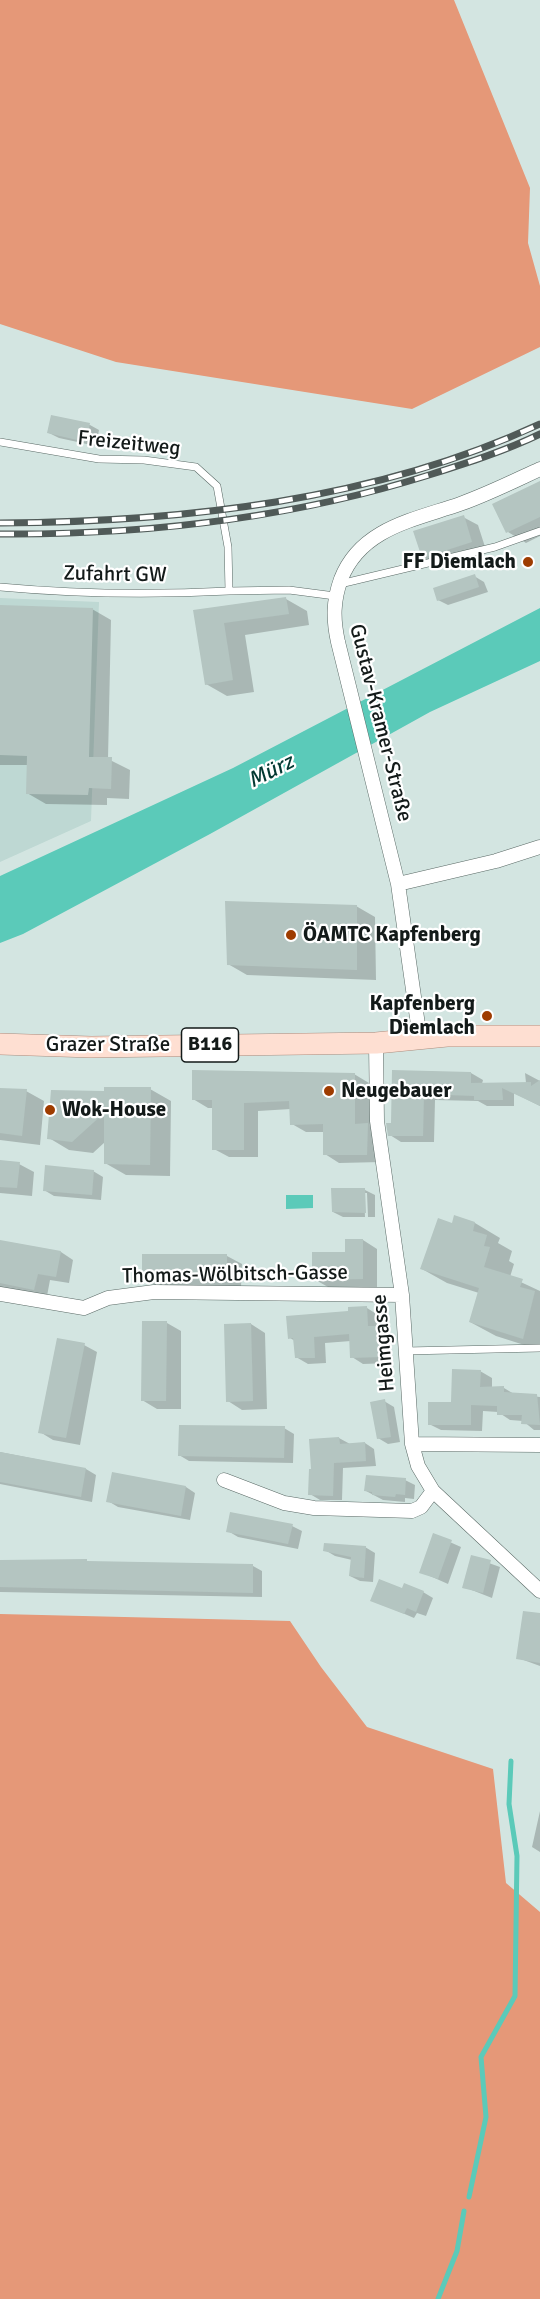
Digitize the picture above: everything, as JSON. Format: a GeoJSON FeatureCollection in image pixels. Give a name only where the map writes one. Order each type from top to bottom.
{"type":"FeatureCollection","features":[{"type":"Feature","properties":{"kind":"main road","name":"Grazer Straße"},"geometry":{"type":"LineString","coordinates":[[0,1044],[91,1047],[376,1043],[447,1036],[540,1036]]}},
{"type":"Feature","properties":{"kind":"street","name":"Gustav-Kramer-Straße"},"geometry":{"type":"LineString","coordinates":[[420,1039],[398,884],[333,619],[337,590],[347,564],[372,537],[392,526],[484,495],[540,469]]}},
{"type":"Feature","properties":{"kind":"street"},"geometry":{"type":"LineString","coordinates":[[398,884],[496,861],[540,847]]}},
{"type":"Feature","properties":{"kind":"street","name":"Heimgasse"},"geometry":{"type":"LineString","coordinates":[[376,1043],[377,1121],[402,1296],[412,1444],[418,1466],[434,1491],[540,1591]]}},
{"type":"Feature","properties":{"kind":"street","name":"Thomas-Wölbitsch-Gasse"},"geometry":{"type":"LineString","coordinates":[[0,1294],[84,1308],[108,1298],[154,1292],[402,1296]]}},
{"type":"Feature","properties":{"kind":"street"},"geometry":{"type":"LineString","coordinates":[[412,1444],[540,1445]]}},
{"type":"Feature","properties":{"kind":"street"},"geometry":{"type":"LineString","coordinates":[[224,1480],[284,1503],[314,1508],[412,1511],[421,1507],[434,1491]]}},
{"type":"Feature","properties":{"kind":"lane","name":"Freizeitweg"},"geometry":{"type":"LineString","coordinates":[[0,442],[99,459],[144,460],[196,467],[217,486],[228,547],[229,591]]}},
{"type":"Feature","properties":{"kind":"lane"},"geometry":{"type":"LineString","coordinates":[[229,591],[337,590],[495,547],[540,531]]}},
{"type":"Feature","properties":{"kind":"lane","name":"Zufahrt GW"},"geometry":{"type":"LineString","coordinates":[[0,587],[36,590],[186,593],[229,591]]}},
{"type":"Feature","properties":{"kind":"lane"},"geometry":{"type":"LineString","coordinates":[[406,1351],[540,1348]]}},
{"type":"Feature","properties":{"kind":"shaded area"},"geometry":{"type":"Polygon","coordinates":[[[0,0],[454,0],[530,188],[528,243],[540,286],[540,347],[412,409],[116,362],[0,324],[0,0]]]}},
{"type":"Feature","properties":{"kind":"shaded area"},"geometry":{"type":"Polygon","coordinates":[[[0,598],[99,602],[91,821],[0,862],[0,598]]]}},
{"type":"Feature","properties":{"kind":"shaded area"},"geometry":{"type":"Polygon","coordinates":[[[0,1614],[290,1621],[321,1667],[367,1727],[493,1769],[506,1883],[540,1912],[540,2299],[0,2299],[0,1614]]]}},
{"type":"Feature","properties":{"kind":"water","name":"Mürz"},"geometry":{"type":"Polygon","coordinates":[[[540,608],[540,661],[430,712],[210,834],[23,934],[0,943],[0,876],[233,768],[540,608]]]}},
{"type":"Feature","properties":{"kind":"water"},"geometry":{"type":"Polygon","coordinates":[[[286,1195],[313,1195],[313,1208],[286,1209],[286,1195]]]}},
{"type":"Feature","properties":{"kind":"building"},"geometry":{"type":"Polygon","coordinates":[[[51,415],[90,423],[86,442],[47,433],[51,415]]]}},
{"type":"Feature","properties":{"kind":"building"},"geometry":{"type":"Polygon","coordinates":[[[540,481],[540,517],[506,533],[492,504],[540,481]]]}},
{"type":"Feature","properties":{"kind":"building"},"geometry":{"type":"Polygon","coordinates":[[[464,515],[472,542],[422,558],[413,531],[464,515]]]}},
{"type":"Feature","properties":{"kind":"building"},"geometry":{"type":"Polygon","coordinates":[[[475,574],[479,587],[437,601],[433,588],[475,574]]]}},
{"type":"Feature","properties":{"kind":"building"},"geometry":{"type":"Polygon","coordinates":[[[286,597],[289,614],[224,623],[233,680],[205,685],[193,610],[286,597]]]}},
{"type":"Feature","properties":{"kind":"building"},"geometry":{"type":"Polygon","coordinates":[[[0,605],[93,608],[89,757],[112,757],[111,789],[89,788],[88,795],[26,794],[27,756],[0,755],[0,605]]]}},
{"type":"Feature","properties":{"kind":"building","name":"ÖAMTC Kapfenberg"},"geometry":{"type":"Polygon","coordinates":[[[225,901],[357,905],[357,970],[227,965],[225,901]]]}},
{"type":"Feature","properties":{"kind":"building"},"geometry":{"type":"Polygon","coordinates":[[[192,1070],[355,1073],[355,1124],[368,1123],[367,1155],[323,1155],[323,1124],[290,1125],[289,1101],[244,1103],[244,1150],[212,1150],[212,1100],[192,1100],[192,1070]]]}},
{"type":"Feature","properties":{"kind":"building"},"geometry":{"type":"Polygon","coordinates":[[[392,1070],[471,1072],[471,1083],[531,1082],[531,1086],[540,1080],[540,1106],[502,1088],[503,1100],[474,1100],[474,1096],[424,1094],[423,1136],[388,1136],[386,1123],[391,1123],[392,1070]]]}},
{"type":"Feature","properties":{"kind":"building"},"geometry":{"type":"Polygon","coordinates":[[[104,1087],[151,1087],[150,1165],[104,1164],[104,1113],[72,1142],[47,1139],[51,1090],[104,1091],[104,1087]]]}},
{"type":"Feature","properties":{"kind":"building"},"geometry":{"type":"Polygon","coordinates":[[[0,1088],[27,1089],[22,1136],[0,1133],[0,1088]]]}},
{"type":"Feature","properties":{"kind":"building"},"geometry":{"type":"Polygon","coordinates":[[[0,1160],[20,1162],[17,1188],[0,1187],[0,1160]]]}},
{"type":"Feature","properties":{"kind":"building"},"geometry":{"type":"Polygon","coordinates":[[[45,1165],[94,1170],[92,1195],[43,1191],[45,1165]]]}},
{"type":"Feature","properties":{"kind":"building"},"geometry":{"type":"Polygon","coordinates":[[[331,1188],[365,1188],[366,1213],[332,1212],[331,1188]]]}},
{"type":"Feature","properties":{"kind":"building"},"geometry":{"type":"Polygon","coordinates":[[[454,1215],[475,1222],[473,1231],[487,1235],[484,1246],[490,1247],[484,1267],[523,1279],[520,1287],[535,1291],[523,1339],[469,1322],[479,1288],[420,1269],[438,1218],[452,1223],[454,1215]]]}},
{"type":"Feature","properties":{"kind":"building"},"geometry":{"type":"Polygon","coordinates":[[[345,1239],[363,1239],[363,1279],[312,1280],[312,1252],[345,1252],[345,1239]]]}},
{"type":"Feature","properties":{"kind":"building"},"geometry":{"type":"Polygon","coordinates":[[[0,1240],[61,1251],[56,1277],[38,1274],[34,1290],[0,1283],[0,1240]]]}},
{"type":"Feature","properties":{"kind":"building"},"geometry":{"type":"Polygon","coordinates":[[[142,1254],[227,1254],[227,1280],[142,1279],[142,1254]]]}},
{"type":"Feature","properties":{"kind":"building"},"geometry":{"type":"Polygon","coordinates":[[[367,1306],[368,1326],[379,1326],[380,1357],[350,1358],[349,1334],[314,1337],[315,1358],[295,1358],[293,1338],[288,1339],[286,1316],[348,1311],[348,1307],[367,1306]]]}},
{"type":"Feature","properties":{"kind":"building"},"geometry":{"type":"Polygon","coordinates":[[[142,1321],[167,1321],[166,1401],[141,1401],[142,1321]]]}},
{"type":"Feature","properties":{"kind":"building"},"geometry":{"type":"Polygon","coordinates":[[[251,1323],[253,1401],[226,1402],[224,1324],[251,1323]]]}},
{"type":"Feature","properties":{"kind":"building"},"geometry":{"type":"Polygon","coordinates":[[[57,1338],[85,1343],[66,1438],[38,1433],[57,1338]]]}},
{"type":"Feature","properties":{"kind":"building"},"geometry":{"type":"Polygon","coordinates":[[[452,1369],[481,1370],[480,1387],[504,1386],[504,1392],[537,1394],[540,1425],[521,1424],[522,1415],[497,1415],[497,1406],[471,1405],[471,1425],[428,1425],[428,1402],[451,1402],[452,1369]]]}},
{"type":"Feature","properties":{"kind":"building"},"geometry":{"type":"Polygon","coordinates":[[[385,1399],[391,1437],[377,1439],[370,1402],[385,1399]]]}},
{"type":"Feature","properties":{"kind":"building"},"geometry":{"type":"Polygon","coordinates":[[[179,1425],[285,1426],[284,1458],[178,1456],[179,1425]]]}},
{"type":"Feature","properties":{"kind":"building"},"geometry":{"type":"Polygon","coordinates":[[[339,1437],[340,1444],[365,1442],[366,1461],[334,1463],[333,1496],[308,1495],[309,1469],[311,1469],[309,1439],[339,1437]]]}},
{"type":"Feature","properties":{"kind":"building"},"geometry":{"type":"Polygon","coordinates":[[[0,1452],[86,1468],[81,1497],[0,1482],[0,1452]]]}},
{"type":"Feature","properties":{"kind":"building"},"geometry":{"type":"Polygon","coordinates":[[[112,1472],[186,1486],[181,1516],[106,1502],[112,1472]]]}},
{"type":"Feature","properties":{"kind":"building"},"geometry":{"type":"Polygon","coordinates":[[[366,1475],[406,1478],[405,1495],[396,1494],[395,1497],[372,1495],[372,1492],[364,1491],[366,1475]]]}},
{"type":"Feature","properties":{"kind":"building"},"geometry":{"type":"Polygon","coordinates":[[[230,1512],[293,1524],[288,1544],[226,1532],[230,1512]]]}},
{"type":"Feature","properties":{"kind":"building"},"geometry":{"type":"Polygon","coordinates":[[[433,1533],[452,1540],[438,1579],[419,1573],[433,1533]]]}},
{"type":"Feature","properties":{"kind":"building"},"geometry":{"type":"Polygon","coordinates":[[[324,1543],[366,1546],[364,1578],[349,1576],[351,1557],[323,1551],[324,1543]]]}},
{"type":"Feature","properties":{"kind":"building"},"geometry":{"type":"Polygon","coordinates":[[[471,1555],[491,1560],[483,1593],[462,1588],[471,1555]]]}},
{"type":"Feature","properties":{"kind":"building"},"geometry":{"type":"Polygon","coordinates":[[[87,1559],[87,1561],[253,1564],[253,1593],[0,1587],[0,1560],[87,1559]]]}},
{"type":"Feature","properties":{"kind":"building"},"geometry":{"type":"Polygon","coordinates":[[[379,1579],[402,1588],[404,1583],[424,1591],[416,1612],[407,1608],[404,1614],[370,1601],[379,1579]]]}},
{"type":"Feature","properties":{"kind":"building"},"geometry":{"type":"Polygon","coordinates":[[[523,1611],[540,1613],[540,1663],[516,1659],[523,1611]]]}},
{"type":"Feature","properties":{"kind":"waterway"},"geometry":{"type":"LineString","coordinates":[[469,2197],[486,2117],[481,2057],[515,1996],[517,1856],[509,1804],[511,1761]]}},
{"type":"Feature","properties":{"kind":"waterway"},"geometry":{"type":"LineString","coordinates":[[438,2299],[457,2251],[464,2211]]}},
{"type":"Feature","properties":{"kind":"railway"},"geometry":{"type":"LineString","coordinates":[[0,523],[137,518],[207,512],[276,502],[344,489],[411,472],[477,450],[540,424]]}},
{"type":"Feature","properties":{"kind":"railway"},"geometry":{"type":"LineString","coordinates":[[0,534],[55,534],[163,527],[270,513],[323,503],[429,475],[500,451],[540,434]]}},
{"type":"Feature","properties":{"kind":"place","name":"FF Diemlach"},"geometry":{"type":"Point","coordinates":[528,562]}},
{"type":"Feature","properties":{"kind":"place","name":"ÖAMTC Kapfenberg"},"geometry":{"type":"Point","coordinates":[291,935]}},
{"type":"Feature","properties":{"kind":"place","name":"Kapfenberg Diemlach"},"geometry":{"type":"Point","coordinates":[487,1016]}},
{"type":"Feature","properties":{"kind":"place","name":"Neugebauer"},"geometry":{"type":"Point","coordinates":[329,1091]}},
{"type":"Feature","properties":{"kind":"place","name":"Wok-House"},"geometry":{"type":"Point","coordinates":[50,1110]}}]}
